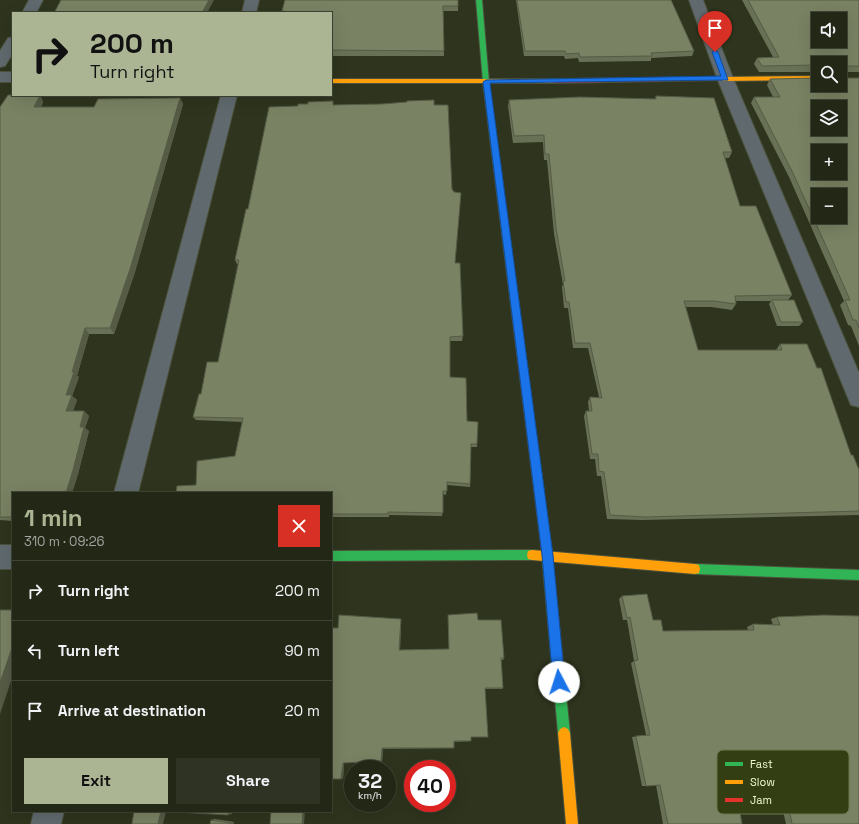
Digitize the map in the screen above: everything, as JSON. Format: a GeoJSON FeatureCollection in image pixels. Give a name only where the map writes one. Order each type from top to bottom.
{"type":"FeatureCollection","features":[{"type":"Feature","properties":{"kind":"street"},"geometry":{"type":"LineString","coordinates":[[30,12],[36,0]]}},
{"type":"Feature","properties":{"kind":"street"},"geometry":{"type":"LineString","coordinates":[[249,12],[252,0]]}},
{"type":"Feature","properties":{"kind":"street"},"geometry":{"type":"LineString","coordinates":[[478,0],[486,82],[547,555],[572,824]]}},
{"type":"Feature","properties":{"kind":"street"},"geometry":{"type":"LineString","coordinates":[[696,0],[725,78],[859,398]]}},
{"type":"Feature","properties":{"kind":"street"},"geometry":{"type":"LineString","coordinates":[[0,63],[12,43]]}},
{"type":"Feature","properties":{"kind":"street"},"geometry":{"type":"LineString","coordinates":[[0,77],[12,77]]}},
{"type":"Feature","properties":{"kind":"street"},"geometry":{"type":"LineString","coordinates":[[332,81],[486,82],[811,78]]}},
{"type":"Feature","properties":{"kind":"street"},"geometry":{"type":"LineString","coordinates":[[126,492],[229,96]]}},
{"type":"Feature","properties":{"kind":"street"},"geometry":{"type":"LineString","coordinates":[[332,556],[547,555],[721,571],[859,574]]}},
{"type":"Feature","properties":{"kind":"street"},"geometry":{"type":"LineString","coordinates":[[0,557],[12,557]]}},
{"type":"Feature","properties":{"kind":"street"},"geometry":{"type":"LineString","coordinates":[[46,824],[49,812]]}},
{"type":"Feature","properties":{"kind":"building"},"geometry":{"type":"Polygon","coordinates":[[[61,0],[209,0],[203,12],[55,12],[61,0]]]}},
{"type":"Feature","properties":{"kind":"building"},"geometry":{"type":"Polygon","coordinates":[[[285,0],[458,0],[458,6],[443,6],[444,51],[332,50],[332,12],[282,11],[285,0]]]}},
{"type":"Feature","properties":{"kind":"building"},"geometry":{"type":"Polygon","coordinates":[[[517,0],[671,0],[694,51],[651,53],[652,56],[580,57],[579,53],[566,54],[565,51],[525,51],[517,0]]]}},
{"type":"Feature","properties":{"kind":"building"},"geometry":{"type":"Polygon","coordinates":[[[748,0],[859,0],[859,66],[847,66],[847,56],[811,56],[811,65],[762,66],[757,58],[779,57],[748,0]]]}},
{"type":"Feature","properties":{"kind":"building"},"geometry":{"type":"Polygon","coordinates":[[[811,78],[811,92],[847,92],[847,78],[859,78],[859,328],[856,320],[853,320],[845,300],[850,300],[816,224],[847,224],[847,188],[811,188],[811,213],[792,171],[754,97],[780,97],[770,79],[811,78]]]}},
{"type":"Feature","properties":{"kind":"building"},"geometry":{"type":"Polygon","coordinates":[[[8,95],[40,96],[34,107],[94,107],[98,99],[180,98],[131,266],[110,328],[85,328],[72,372],[74,372],[66,395],[72,395],[66,411],[84,411],[80,427],[84,427],[66,492],[12,492],[12,517],[0,517],[0,107],[8,95]]]}},
{"type":"Feature","properties":{"kind":"building"},"geometry":{"type":"Polygon","coordinates":[[[656,96],[714,98],[732,152],[723,152],[740,206],[756,206],[792,295],[735,296],[736,304],[714,301],[684,301],[698,350],[782,350],[780,344],[807,344],[817,368],[821,368],[851,455],[853,455],[859,470],[859,511],[645,517],[610,515],[604,472],[599,471],[598,454],[592,454],[586,411],[592,411],[590,397],[602,398],[590,343],[575,343],[569,302],[566,302],[563,281],[565,281],[556,228],[549,154],[545,154],[544,135],[514,136],[509,100],[580,97],[656,99],[656,96]]]}},
{"type":"Feature","properties":{"kind":"building"},"geometry":{"type":"Polygon","coordinates":[[[434,100],[434,105],[448,105],[452,189],[454,192],[461,193],[455,263],[460,263],[463,336],[450,337],[450,377],[466,378],[467,421],[478,422],[477,444],[471,444],[470,484],[447,482],[447,491],[443,491],[443,513],[388,512],[388,514],[332,514],[332,492],[176,492],[177,486],[196,485],[197,461],[235,456],[243,418],[193,417],[199,394],[201,394],[207,362],[218,362],[239,260],[235,260],[246,209],[248,209],[269,107],[298,106],[298,104],[308,104],[308,102],[333,101],[333,105],[382,104],[434,100]]]}},
{"type":"Feature","properties":{"kind":"building"},"geometry":{"type":"Polygon","coordinates":[[[772,300],[794,300],[803,322],[781,322],[772,300]]]}},
{"type":"Feature","properties":{"kind":"building"},"geometry":{"type":"Polygon","coordinates":[[[647,594],[653,620],[661,620],[663,631],[754,630],[753,624],[780,625],[777,617],[824,615],[859,616],[859,824],[792,824],[790,814],[849,814],[849,750],[717,750],[717,814],[740,814],[742,824],[668,824],[660,785],[646,786],[636,736],[650,735],[634,661],[638,660],[630,617],[627,618],[622,596],[647,594]]]}},
{"type":"Feature","properties":{"kind":"building"},"geometry":{"type":"Polygon","coordinates":[[[0,610],[12,610],[12,648],[0,683],[0,610]]]}},
{"type":"Feature","properties":{"kind":"building"},"geometry":{"type":"Polygon","coordinates":[[[477,613],[478,620],[501,620],[504,658],[501,658],[503,688],[485,688],[488,737],[471,737],[471,741],[454,741],[454,748],[382,748],[381,760],[344,760],[341,779],[332,779],[332,628],[338,628],[339,615],[401,619],[399,650],[449,649],[448,615],[477,613]]]}},
{"type":"Feature","properties":{"kind":"building"},"geometry":{"type":"Polygon","coordinates":[[[134,812],[161,812],[158,824],[132,824],[134,812]]]}},
{"type":"Feature","properties":{"kind":"building"},"geometry":{"type":"Polygon","coordinates":[[[178,812],[229,812],[228,815],[178,812]]]}},
{"type":"Feature","properties":{"kind":"building"},"geometry":{"type":"Polygon","coordinates":[[[271,812],[303,812],[302,824],[270,824],[271,812]]]}},
{"type":"Feature","properties":{"kind":"building"},"geometry":{"type":"Polygon","coordinates":[[[211,820],[230,823],[230,824],[210,824],[211,820]]]}},
{"type":"Feature","properties":{"kind":"traffic: fast"},"geometry":{"type":"LineString","coordinates":[[479,0],[486,82],[516,314]]}},
{"type":"Feature","properties":{"kind":"traffic: fast"},"geometry":{"type":"LineString","coordinates":[[546,545],[564,733]]}},
{"type":"Feature","properties":{"kind":"traffic: fast"},"geometry":{"type":"LineString","coordinates":[[332,556],[532,555]]}},
{"type":"Feature","properties":{"kind":"traffic: fast"},"geometry":{"type":"LineString","coordinates":[[695,569],[859,575]]}},
{"type":"Feature","properties":{"kind":"traffic: slow"},"geometry":{"type":"LineString","coordinates":[[723,79],[811,78]]}},
{"type":"Feature","properties":{"kind":"traffic: slow"},"geometry":{"type":"LineString","coordinates":[[332,81],[554,81]]}},
{"type":"Feature","properties":{"kind":"traffic: slow"},"geometry":{"type":"LineString","coordinates":[[532,555],[695,569]]}},
{"type":"Feature","properties":{"kind":"traffic: slow"},"geometry":{"type":"LineString","coordinates":[[564,733],[572,824]]}},
{"type":"Feature","properties":{"kind":"traffic: jam"},"geometry":{"type":"LineString","coordinates":[[554,81],[723,79]]}},
{"type":"Feature","properties":{"kind":"traffic: jam"},"geometry":{"type":"LineString","coordinates":[[516,314],[546,545]]}},
{"type":"Feature","properties":{"kind":"route"},"geometry":{"type":"LineString","coordinates":[[559,682],[547,555],[486,82],[725,78],[715,52]]}}]}
